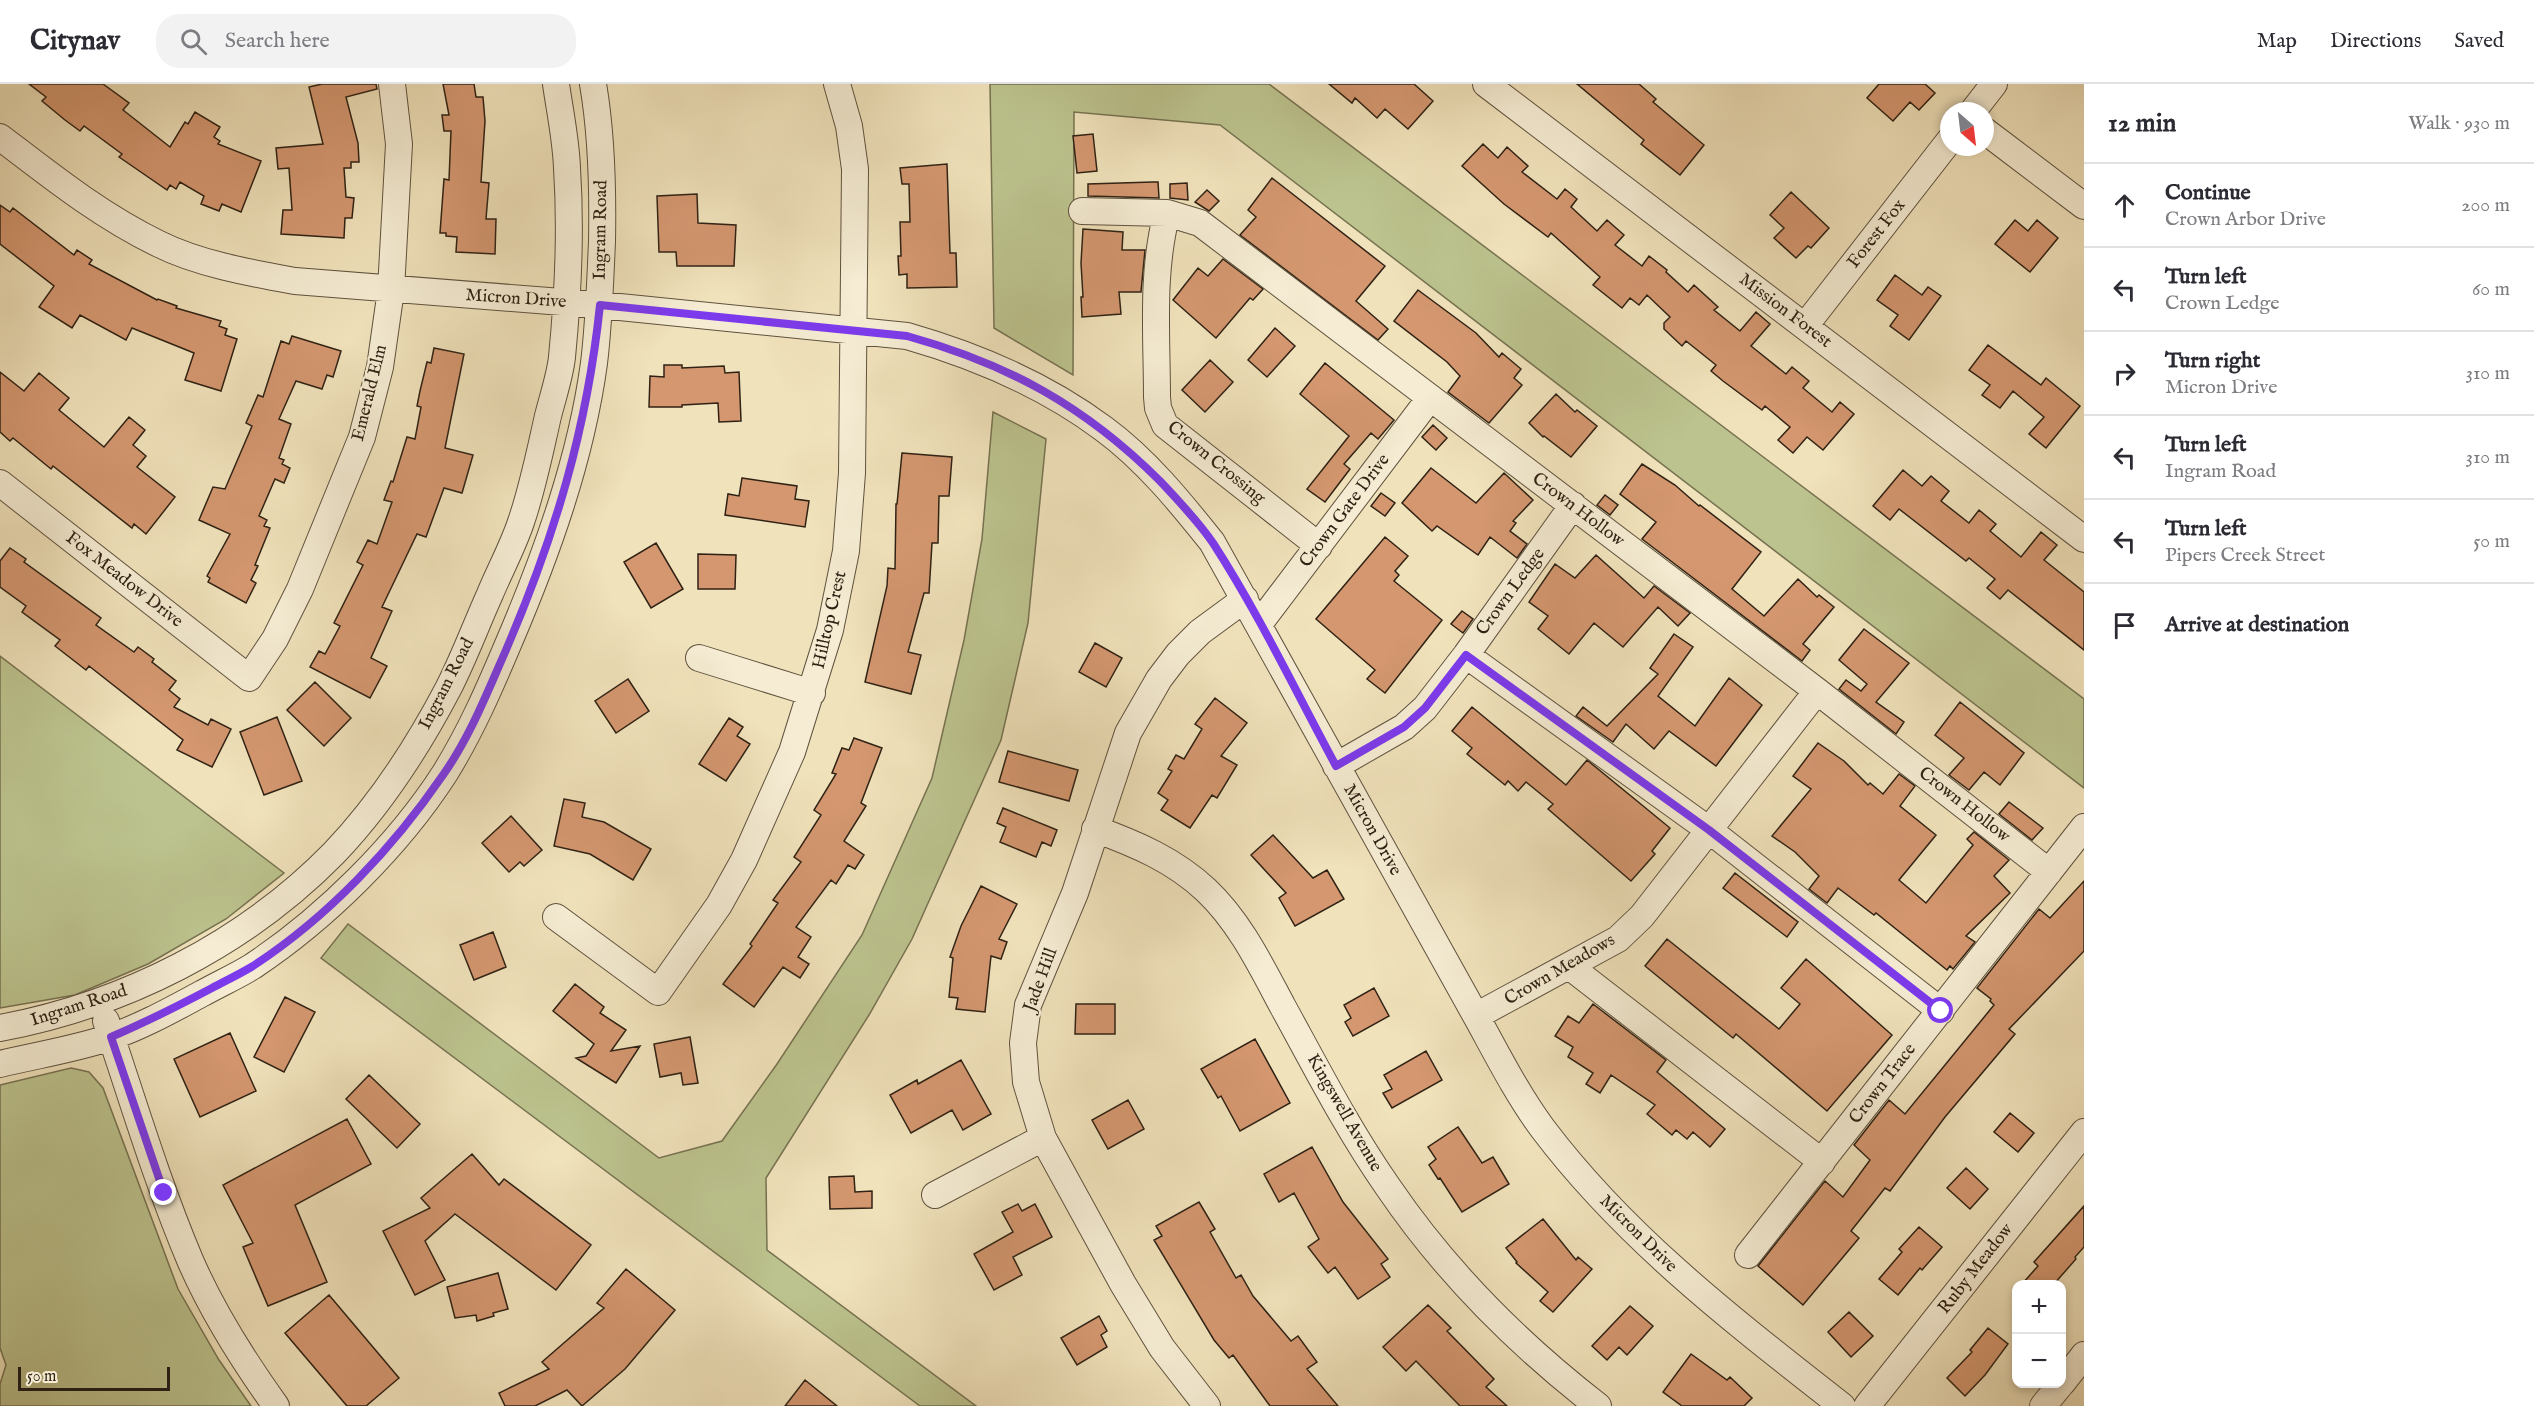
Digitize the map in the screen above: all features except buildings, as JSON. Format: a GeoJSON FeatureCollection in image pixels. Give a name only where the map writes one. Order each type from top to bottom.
{"type":"FeatureCollection","features":[{"type":"Feature","properties":{"kind":"street","name":"Emerald Elm"},"geometry":{"type":"LineString","coordinates":[[249,678],[275,639],[300,589],[362,437],[380,367],[391,290],[399,144],[392,84]]}},
{"type":"Feature","properties":{"kind":"street","name":"Ingram Road"},"geometry":{"type":"LineString","coordinates":[[0,1028],[45,1019],[137,987],[189,961],[239,930],[286,896],[334,852],[376,801],[411,753],[449,688],[520,524],[536,472],[562,359],[567,167],[556,84]]}},
{"type":"Feature","properties":{"kind":"street","name":"Ingram Road"},"geometry":{"type":"LineString","coordinates":[[0,1064],[111,1037],[157,1017],[252,966],[308,924],[358,879],[406,825],[444,774],[479,712],[525,604],[557,517],[580,428],[593,365],[600,305],[603,200],[599,120],[593,84]]}},
{"type":"Feature","properties":{"kind":"street","name":"Hilltop Crest"},"geometry":{"type":"LineString","coordinates":[[556,917],[658,992],[719,905],[744,860],[792,752],[812,693],[830,630],[846,551],[852,473],[855,169],[849,126],[837,84]]}},
{"type":"Feature","properties":{"kind":"street","name":"Mission Forest"},"geometry":{"type":"LineString","coordinates":[[1486,84],[2084,539]]}},
{"type":"Feature","properties":{"kind":"street"},"geometry":{"type":"LineString","coordinates":[[1979,102],[1994,84]]}},
{"type":"Feature","properties":{"kind":"street","name":"Micron Drive"},"geometry":{"type":"LineString","coordinates":[[0,137],[70,191],[160,245],[249,273],[295,281],[600,305],[907,336],[945,347],[1011,374],[1044,390],[1105,430],[1178,499],[1212,542],[1514,1084],[1543,1129],[1608,1206],[1696,1288],[1836,1404]]}},
{"type":"Feature","properties":{"kind":"street"},"geometry":{"type":"LineString","coordinates":[[1994,138],[2084,206]]}},
{"type":"Feature","properties":{"kind":"street","name":"Forest Fox"},"geometry":{"type":"LineString","coordinates":[[1805,326],[1940,153]]}},
{"type":"Feature","properties":{"kind":"street","name":"Crown Hollow"},"geometry":{"type":"LineString","coordinates":[[1082,211],[1167,213],[1200,223],[1817,691],[2049,872]]}},
{"type":"Feature","properties":{"kind":"street","name":"Crown Crossing"},"geometry":{"type":"LineString","coordinates":[[1167,213],[1159,243],[1156,284],[1157,397],[1158,408],[1165,425],[1320,546]]}},
{"type":"Feature","properties":{"kind":"street","name":"Crown Gate Drive"},"geometry":{"type":"LineString","coordinates":[[1259,624],[1430,398]]}},
{"type":"Feature","properties":{"kind":"street","name":"Fox Meadow Drive"},"geometry":{"type":"LineString","coordinates":[[0,483],[249,678]]}},
{"type":"Feature","properties":{"kind":"street","name":"Crown Ledge"},"geometry":{"type":"LineString","coordinates":[[1336,766],[1404,727],[1425,708],[1573,506]]}},
{"type":"Feature","properties":{"kind":"street","name":"Jade Hill"},"geometry":{"type":"LineString","coordinates":[[1207,1406],[1162,1348],[1128,1293],[1043,1138],[1026,1082],[1023,1043],[1028,1005],[1075,893],[1128,733],[1159,679],[1178,654],[1200,632],[1245,599]]}},
{"type":"Feature","properties":{"kind":"street"},"geometry":{"type":"LineString","coordinates":[[1466,655],[1709,830],[1941,1011]]}},
{"type":"Feature","properties":{"kind":"street"},"geometry":{"type":"LineString","coordinates":[[699,658],[812,693]]}},
{"type":"Feature","properties":{"kind":"street","name":"Crown Meadows"},"geometry":{"type":"LineString","coordinates":[[1476,1016],[1618,939],[1642,916],[1817,691]]}},
{"type":"Feature","properties":{"kind":"street"},"geometry":{"type":"LineString","coordinates":[[376,801],[406,825]]}},
{"type":"Feature","properties":{"kind":"street","name":"Crown Trace"},"geometry":{"type":"LineString","coordinates":[[1748,1256],[2084,827]]}},
{"type":"Feature","properties":{"kind":"street","name":"Kingswell Avenue"},"geometry":{"type":"LineString","coordinates":[[1095,829],[1166,859],[1206,890],[1223,908],[1252,949],[1338,1106],[1388,1188],[1447,1264],[1513,1334],[1538,1358],[1598,1406]]}},
{"type":"Feature","properties":{"kind":"street"},"geometry":{"type":"LineString","coordinates":[[1569,966],[1822,1162]]}},
{"type":"Feature","properties":{"kind":"street"},"geometry":{"type":"LineString","coordinates":[[99,1002],[164,1193],[190,1261],[242,1358],[276,1406]]}},
{"type":"Feature","properties":{"kind":"street","name":"Ruby Meadow"},"geometry":{"type":"LineString","coordinates":[[1867,1406],[2084,1132]]}},
{"type":"Feature","properties":{"kind":"street"},"geometry":{"type":"LineString","coordinates":[[935,1195],[1043,1138]]}},
{"type":"Feature","properties":{"kind":"street"},"geometry":{"type":"LineString","coordinates":[[2066,1377],[2084,1355]]}},
{"type":"Feature","properties":{"kind":"street"},"geometry":{"type":"LineString","coordinates":[[2043,1406],[2057,1388]]}},
{"type":"Feature","properties":{"kind":"green space"},"geometry":{"type":"Polygon","coordinates":[[[990,84],[1269,84],[2084,699],[2084,788],[1220,125],[1074,112],[1073,375],[994,328],[990,84]]]}},
{"type":"Feature","properties":{"kind":"green space"},"geometry":{"type":"Polygon","coordinates":[[[993,412],[1046,439],[1028,623],[1001,740],[912,939],[869,1015],[766,1178],[767,1250],[976,1406],[920,1406],[321,958],[348,924],[659,1158],[722,1141],[777,1064],[862,935],[932,778],[964,640],[982,539],[993,412]]]}},
{"type":"Feature","properties":{"kind":"green space"},"geometry":{"type":"Polygon","coordinates":[[[0,656],[284,873],[226,919],[148,964],[75,995],[0,1008],[0,656]]]}},
{"type":"Feature","properties":{"kind":"green space"},"geometry":{"type":"Polygon","coordinates":[[[71,1068],[89,1072],[103,1088],[178,1289],[219,1360],[251,1406],[0,1406],[0,1384],[6,1365],[0,1348],[0,1085],[71,1068]]]}},
{"type":"Feature","properties":{"kind":"route"},"geometry":{"type":"LineString","coordinates":[[164,1193],[111,1037],[157,1017],[252,966],[308,924],[358,879],[406,825],[444,774],[479,712],[525,604],[557,517],[580,428],[593,365],[600,305],[907,336],[954,349],[1044,390],[1105,430],[1143,464],[1178,499],[1212,542],[1336,766],[1404,727],[1425,708],[1466,655],[1709,830],[1941,1011]]}}]}
